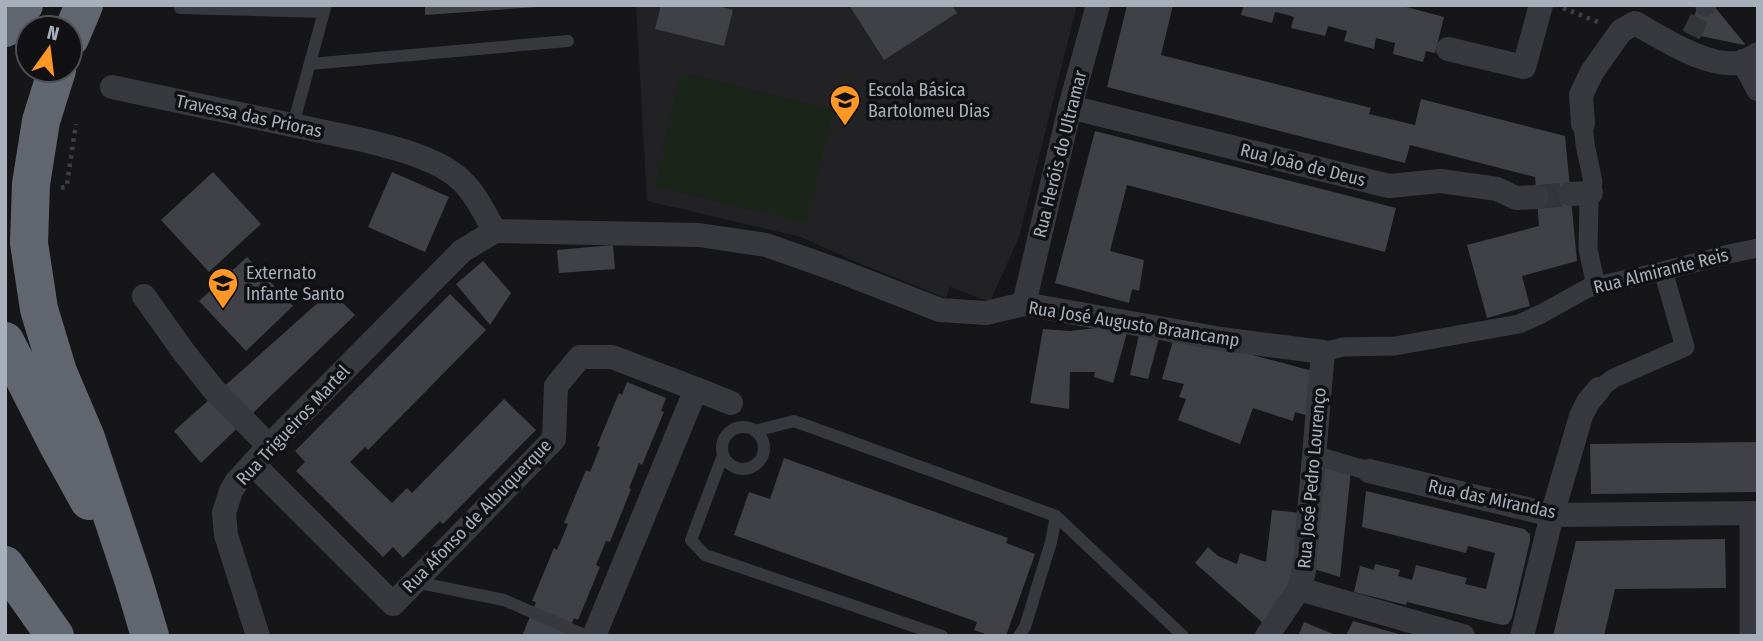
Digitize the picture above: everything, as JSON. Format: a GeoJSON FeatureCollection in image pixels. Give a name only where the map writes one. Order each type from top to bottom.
{"type":"FeatureCollection","features":[{"type":"Feature","properties":{"kind":"highway"},"geometry":{"type":"LineString","coordinates":[[5,28],[24,5]]}},
{"type":"Feature","properties":{"kind":"highway"},"geometry":{"type":"LineString","coordinates":[[53,84],[41,121],[31,184],[29,243],[39,309],[58,372],[86,438],[149,636]]}},
{"type":"Feature","properties":{"kind":"highway"},"geometry":{"type":"LineString","coordinates":[[5,341],[58,445],[134,582]]}},
{"type":"Feature","properties":{"kind":"highway"},"geometry":{"type":"LineString","coordinates":[[5,565],[55,636]]}},
{"type":"Feature","properties":{"kind":"street","name":"Rua Heróis do Ultramar"},"geometry":{"type":"LineString","coordinates":[[1024,304],[1070,107],[1098,5]]}},
{"type":"Feature","properties":{"kind":"street"},"geometry":{"type":"LineString","coordinates":[[1448,49],[1524,66],[1541,5]]}},
{"type":"Feature","properties":{"kind":"street"},"geometry":{"type":"LineString","coordinates":[[1596,286],[1588,249],[1589,201],[1580,194],[1593,182],[1585,144],[1581,95],[1592,72],[1630,20],[1688,42],[1692,55],[1726,63],[1750,58],[1758,89]]}},
{"type":"Feature","properties":{"kind":"street","name":"Travessa das Prioras"},"geometry":{"type":"LineString","coordinates":[[113,87],[404,150],[442,167],[462,181],[495,231]]}},
{"type":"Feature","properties":{"kind":"street","name":"Rua João de Deus"},"geometry":{"type":"LineString","coordinates":[[1070,107],[1389,186],[1441,181],[1497,189],[1516,198],[1537,197]]}},
{"type":"Feature","properties":{"kind":"street","name":"Rua José Augusto Braancamp"},"geometry":{"type":"LineString","coordinates":[[495,231],[699,235],[766,245],[940,310],[986,313],[1024,304],[1221,339],[1323,352]]}},
{"type":"Feature","properties":{"kind":"street","name":"Rua Trigueiros Martel"},"geometry":{"type":"LineString","coordinates":[[258,636],[226,536],[226,502],[231,491],[261,455],[462,251],[495,231]]}},
{"type":"Feature","properties":{"kind":"street","name":"Rua Almirante Reis"},"geometry":{"type":"LineString","coordinates":[[1323,352],[1343,347],[1395,346],[1519,324],[1587,288],[1758,248]]}},
{"type":"Feature","properties":{"kind":"street"},"geometry":{"type":"LineString","coordinates":[[1522,636],[1552,515],[1581,416],[1588,402],[1614,377],[1685,347],[1663,271]]}},
{"type":"Feature","properties":{"kind":"street"},"geometry":{"type":"LineString","coordinates":[[144,296],[261,455]]}},
{"type":"Feature","properties":{"kind":"street","name":"Rua José Pedro Lourenço"},"geometry":{"type":"LineString","coordinates":[[1267,636],[1298,589],[1304,572],[1323,352]]}},
{"type":"Feature","properties":{"kind":"street","name":"Rua Afonso de Albuquerque"},"geometry":{"type":"LineString","coordinates":[[261,455],[393,604],[554,439],[556,386],[580,357],[612,357],[731,403]]}},
{"type":"Feature","properties":{"kind":"street"},"geometry":{"type":"LineString","coordinates":[[594,636],[696,389]]}},
{"type":"Feature","properties":{"kind":"street","name":"Rua das Mirandas"},"geometry":{"type":"LineString","coordinates":[[1314,455],[1552,515],[1753,513]]}},
{"type":"Feature","properties":{"kind":"street"},"geometry":{"type":"LineString","coordinates":[[1749,636],[1753,513]]}},
{"type":"Feature","properties":{"kind":"street"},"geometry":{"type":"LineString","coordinates":[[1298,589],[1463,636]]}},
{"type":"Feature","properties":{"kind":"lane"},"geometry":{"type":"LineString","coordinates":[[180,8],[325,9],[293,125]]}},
{"type":"Feature","properties":{"kind":"lane"},"geometry":{"type":"LineString","coordinates":[[310,64],[568,41]]}},
{"type":"Feature","properties":{"kind":"lane"},"geometry":{"type":"LineString","coordinates":[[755,431],[794,421],[1056,516],[1183,636]]}},
{"type":"Feature","properties":{"kind":"lane"},"geometry":{"type":"LineString","coordinates":[[723,455],[737,468],[744,470],[756,465],[761,460],[764,448],[760,435],[743,427],[730,432],[723,442],[723,455],[691,540],[705,555],[942,636]]}},
{"type":"Feature","properties":{"kind":"lane"},"geometry":{"type":"LineString","coordinates":[[1019,636],[1025,627],[1051,542],[1056,516]]}},
{"type":"Feature","properties":{"kind":"lane"},"geometry":{"type":"LineString","coordinates":[[414,582],[505,600],[587,636]]}},
{"type":"Feature","properties":{"kind":"path"},"geometry":{"type":"LineString","coordinates":[[1556,5],[1630,20]]}},
{"type":"Feature","properties":{"kind":"path"},"geometry":{"type":"LineString","coordinates":[[58,188],[66,187],[67,184],[77,120]]}},
{"type":"Feature","properties":{"kind":"shaded area","name":"Escola Básica Bartolomeu Dias"},"geometry":{"type":"Polygon","coordinates":[[[636,5],[1077,5],[1019,237],[990,302],[950,287],[946,298],[801,237],[647,201],[636,5]]]}},
{"type":"Feature","properties":{"kind":"shaded area"},"geometry":{"type":"Polygon","coordinates":[[[681,72],[834,109],[806,223],[654,187],[681,72]]]}},
{"type":"Feature","properties":{"kind":"building"},"geometry":{"type":"Polygon","coordinates":[[[425,5],[537,5],[537,7],[425,15],[425,5]]]}},
{"type":"Feature","properties":{"kind":"building"},"geometry":{"type":"Polygon","coordinates":[[[661,5],[715,5],[733,10],[724,46],[655,29],[661,5]]]}},
{"type":"Feature","properties":{"kind":"building"},"geometry":{"type":"Polygon","coordinates":[[[849,5],[952,5],[957,13],[884,60],[849,5]]]}},
{"type":"Feature","properties":{"kind":"building"},"geometry":{"type":"Polygon","coordinates":[[[1127,5],[1173,5],[1161,55],[1371,108],[1369,114],[1415,125],[1421,99],[1565,136],[1577,261],[1522,276],[1530,306],[1487,318],[1467,245],[1539,226],[1535,177],[1410,145],[1405,163],[1107,87],[1127,5]]]}},
{"type":"Feature","properties":{"kind":"building"},"geometry":{"type":"Polygon","coordinates":[[[1244,5],[1399,5],[1444,17],[1435,53],[1426,51],[1423,62],[1393,54],[1395,43],[1376,38],[1374,49],[1344,41],[1347,31],[1328,26],[1325,36],[1291,28],[1294,17],[1284,14],[1275,12],[1272,23],[1241,15],[1244,5]]]}},
{"type":"Feature","properties":{"kind":"building"},"geometry":{"type":"Polygon","coordinates":[[[1699,5],[1714,6],[1745,44],[1686,33],[1699,5]]]}},
{"type":"Feature","properties":{"kind":"building"},"geometry":{"type":"Polygon","coordinates":[[[1095,131],[1396,208],[1385,252],[1127,185],[1110,251],[1144,260],[1139,291],[1132,289],[1129,303],[1055,283],[1095,131]]]}},
{"type":"Feature","properties":{"kind":"building"},"geometry":{"type":"Polygon","coordinates":[[[213,172],[261,224],[209,272],[161,220],[213,172]]]}},
{"type":"Feature","properties":{"kind":"building"},"geometry":{"type":"Polygon","coordinates":[[[392,172],[449,197],[425,252],[368,227],[392,172]]]}},
{"type":"Feature","properties":{"kind":"building"},"geometry":{"type":"Polygon","coordinates":[[[613,245],[615,269],[559,273],[557,250],[613,245]]]}},
{"type":"Feature","properties":{"kind":"building"},"geometry":{"type":"Polygon","coordinates":[[[247,257],[293,306],[246,351],[199,301],[247,257]]]}},
{"type":"Feature","properties":{"kind":"building"},"geometry":{"type":"Polygon","coordinates":[[[483,261],[511,293],[490,325],[456,284],[483,261]]]}},
{"type":"Feature","properties":{"kind":"building"},"geometry":{"type":"Polygon","coordinates":[[[331,291],[355,315],[201,463],[174,431],[331,291]]]}},
{"type":"Feature","properties":{"kind":"building"},"geometry":{"type":"Polygon","coordinates":[[[450,294],[486,330],[368,450],[365,447],[350,462],[392,503],[407,488],[412,493],[504,399],[536,430],[443,524],[440,521],[403,558],[393,547],[383,557],[296,471],[305,462],[295,451],[450,294]]]}},
{"type":"Feature","properties":{"kind":"building"},"geometry":{"type":"Polygon","coordinates":[[[1105,327],[1128,329],[1113,383],[1094,377],[1095,372],[1070,372],[1069,409],[1030,403],[1043,329],[1070,331],[1105,327]]]}},
{"type":"Feature","properties":{"kind":"building"},"geometry":{"type":"Polygon","coordinates":[[[1140,330],[1160,334],[1148,379],[1130,375],[1140,330]]]}},
{"type":"Feature","properties":{"kind":"building"},"geometry":{"type":"Polygon","coordinates":[[[1175,334],[1316,372],[1309,416],[1295,412],[1293,421],[1253,408],[1240,444],[1178,420],[1186,399],[1179,397],[1184,384],[1162,379],[1175,334]]]}},
{"type":"Feature","properties":{"kind":"building"},"geometry":{"type":"Polygon","coordinates":[[[627,382],[666,398],[661,411],[664,412],[642,465],[639,463],[610,542],[606,541],[596,565],[600,567],[578,620],[574,618],[567,636],[522,636],[536,602],[532,601],[554,548],[557,550],[568,524],[564,523],[586,470],[590,472],[600,447],[597,446],[619,393],[622,395],[627,382]]]}},
{"type":"Feature","properties":{"kind":"building"},"geometry":{"type":"Polygon","coordinates":[[[1758,442],[1758,492],[1591,494],[1590,444],[1758,442]]]}},
{"type":"Feature","properties":{"kind":"building"},"geometry":{"type":"Polygon","coordinates":[[[784,458],[1008,538],[1006,543],[1035,554],[1006,636],[991,636],[974,630],[977,622],[734,535],[749,492],[770,499],[784,458]]]}},
{"type":"Feature","properties":{"kind":"building"},"geometry":{"type":"Polygon","coordinates":[[[1325,463],[1351,470],[1340,577],[1314,569],[1325,463]]]}},
{"type":"Feature","properties":{"kind":"building"},"geometry":{"type":"Polygon","coordinates":[[[1366,491],[1524,529],[1530,534],[1512,618],[1508,624],[1502,625],[1354,592],[1360,566],[1374,570],[1375,564],[1400,570],[1398,576],[1412,580],[1416,565],[1467,578],[1465,584],[1486,589],[1495,553],[1468,546],[1466,553],[1362,527],[1366,491]]]}},
{"type":"Feature","properties":{"kind":"building"},"geometry":{"type":"Polygon","coordinates":[[[1272,510],[1302,513],[1289,589],[1263,623],[1195,563],[1208,547],[1218,556],[1237,564],[1240,553],[1266,562],[1272,510]]]}},
{"type":"Feature","properties":{"kind":"building"},"geometry":{"type":"Polygon","coordinates":[[[1725,539],[1726,588],[1615,589],[1604,636],[1553,636],[1576,541],[1725,539]]]}},
{"type":"Feature","properties":{"kind":"building"},"geometry":{"type":"Polygon","coordinates":[[[1353,621],[1402,635],[1402,636],[1346,636],[1353,621]]]}},
{"type":"Feature","properties":{"kind":"building"},"geometry":{"type":"Polygon","coordinates":[[[1304,622],[1338,636],[1298,636],[1304,622]]]}},
{"type":"Feature","properties":{"kind":"tunnel"},"geometry":{"type":"LineString","coordinates":[[1691,35],[1705,7]]}},
{"type":"Feature","properties":{"kind":"tunnel"},"geometry":{"type":"LineString","coordinates":[[1537,197],[1570,194]]}},
{"type":"Feature","properties":{"kind":"place","name":"Escola Básica Bartolomeu Dias"},"geometry":{"type":"Point","coordinates":[845,127]}},
{"type":"Feature","properties":{"kind":"place","name":"Externato Infante Santo"},"geometry":{"type":"Point","coordinates":[223,310]}}]}
